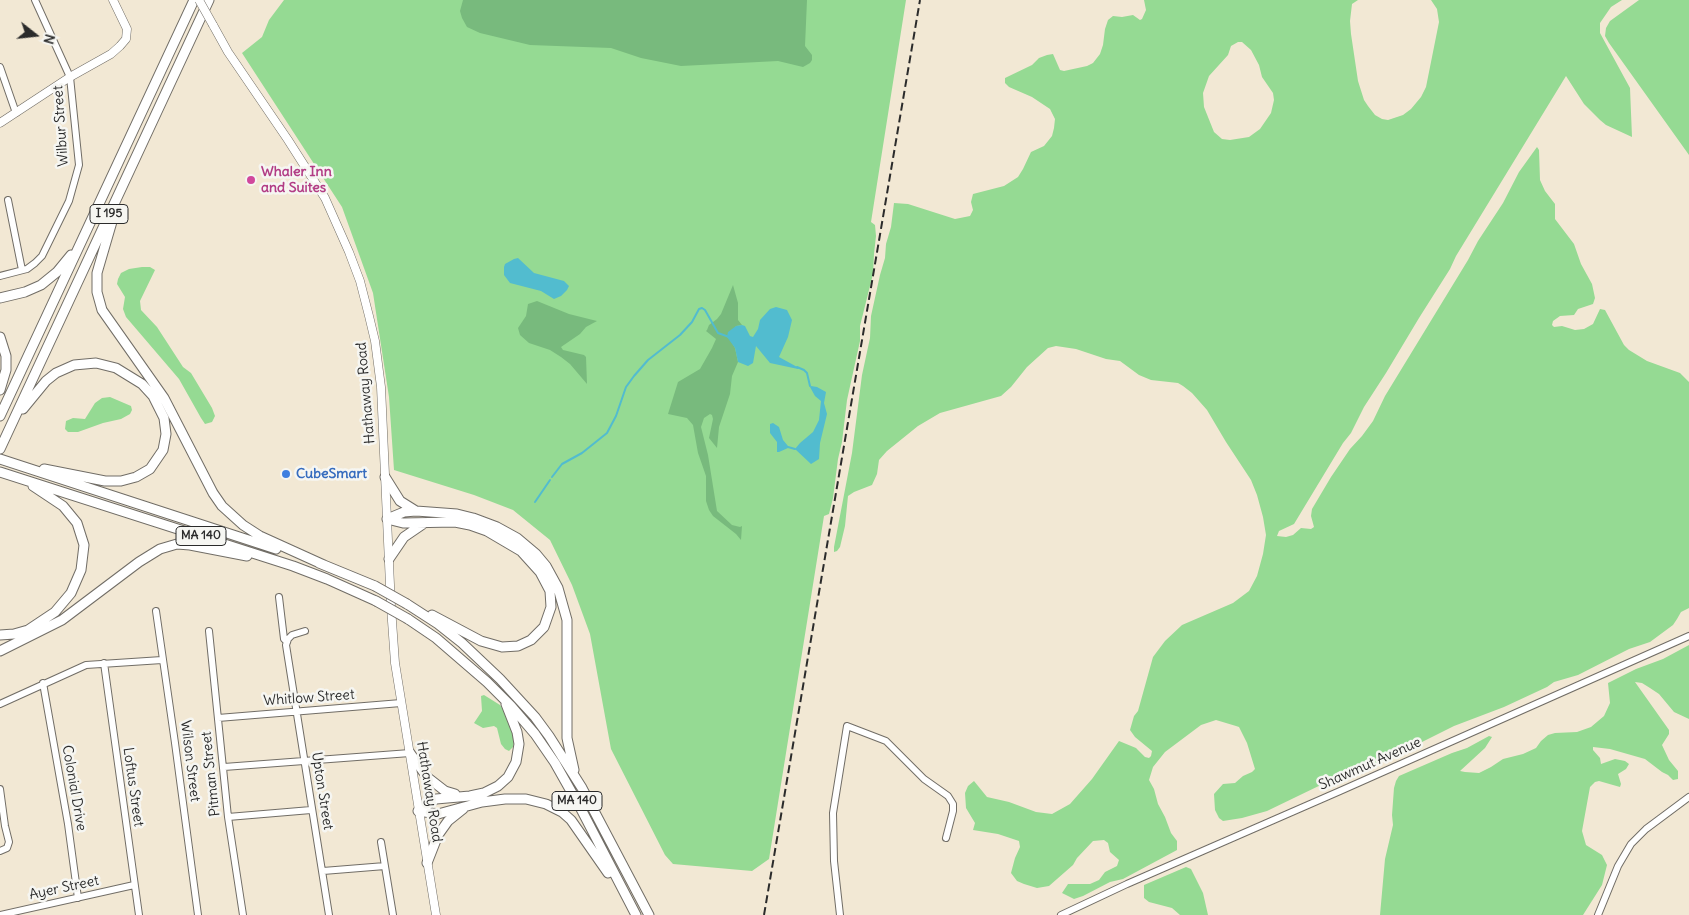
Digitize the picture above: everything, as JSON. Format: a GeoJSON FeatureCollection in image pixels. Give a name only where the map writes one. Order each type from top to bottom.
{"type":"FeatureCollection","features":[{"type":"Feature","properties":{"kind":"highway","name":"I 195"},"geometry":{"type":"LineString","coordinates":[[0,416],[194,0]]}},
{"type":"Feature","properties":{"kind":"highway","name":"I 195"},"geometry":{"type":"LineString","coordinates":[[1,448],[208,0]]}},
{"type":"Feature","properties":{"kind":"highway"},"geometry":{"type":"LineString","coordinates":[[127,176],[98,266],[97,292],[102,310],[164,398],[213,492],[228,513],[243,526],[260,536],[324,565]]}},
{"type":"Feature","properties":{"kind":"highway"},"geometry":{"type":"LineString","coordinates":[[0,298],[25,292],[41,285],[57,272],[81,243]]}},
{"type":"Feature","properties":{"kind":"highway"},"geometry":{"type":"LineString","coordinates":[[0,337],[6,356],[6,370],[0,390]]}},
{"type":"Feature","properties":{"kind":"highway"},"geometry":{"type":"LineString","coordinates":[[10,428],[28,401],[46,381],[65,369],[84,363],[109,365],[136,379],[153,396],[164,418],[166,425],[165,442],[159,457],[150,469],[128,480],[113,482],[96,480],[44,469],[23,467]]}},
{"type":"Feature","properties":{"kind":"highway","name":"MA 140"},"geometry":{"type":"LineString","coordinates":[[0,459],[324,565],[375,586],[410,605],[462,643],[510,689],[542,727],[576,777],[649,915]]}},
{"type":"Feature","properties":{"kind":"highway","name":"MA 140"},"geometry":{"type":"LineString","coordinates":[[0,472],[311,573],[376,601],[408,619],[449,648],[502,697],[535,734],[587,820],[634,912]]}},
{"type":"Feature","properties":{"kind":"highway"},"geometry":{"type":"LineString","coordinates":[[385,477],[397,497],[416,511]]}},
{"type":"Feature","properties":{"kind":"highway"},"geometry":{"type":"LineString","coordinates":[[0,636],[28,630],[55,612],[71,593],[79,578],[83,561],[83,537],[73,517],[57,501],[22,479]]}},
{"type":"Feature","properties":{"kind":"highway"},"geometry":{"type":"LineString","coordinates":[[386,519],[404,512],[416,511],[465,516],[497,527],[517,538],[530,548],[550,572],[562,597],[567,620],[567,738],[576,777]]}},
{"type":"Feature","properties":{"kind":"highway"},"geometry":{"type":"LineString","coordinates":[[386,519],[403,523],[447,522],[470,525],[495,535],[521,551],[537,568],[548,585],[551,607],[547,621],[535,636],[518,646],[502,647],[480,641],[410,605]]}},
{"type":"Feature","properties":{"kind":"highway"},"geometry":{"type":"LineString","coordinates":[[389,560],[404,537],[415,528],[426,523]]}},
{"type":"Feature","properties":{"kind":"highway"},"geometry":{"type":"LineString","coordinates":[[0,651],[62,620],[146,557],[160,549],[171,546],[183,544],[204,547],[311,573]]}},
{"type":"Feature","properties":{"kind":"highway"},"geometry":{"type":"LineString","coordinates":[[418,811],[436,799],[477,795],[491,790],[508,778],[519,751],[518,738],[502,697]]}},
{"type":"Feature","properties":{"kind":"highway"},"geometry":{"type":"LineString","coordinates":[[410,753],[433,783],[450,793],[463,796]]}},
{"type":"Feature","properties":{"kind":"highway"},"geometry":{"type":"LineString","coordinates":[[418,811],[438,814],[497,799],[519,799],[546,804],[562,812],[571,820],[634,912]]}},
{"type":"Feature","properties":{"kind":"highway"},"geometry":{"type":"LineString","coordinates":[[428,863],[434,843],[443,828],[461,810],[475,804]]}},
{"type":"Feature","properties":{"kind":"main road"},"geometry":{"type":"LineString","coordinates":[[0,123],[70,77],[111,54],[126,39],[126,26],[113,0]]}},
{"type":"Feature","properties":{"kind":"main road","name":"Hathaway Road"},"geometry":{"type":"LineString","coordinates":[[199,0],[228,52],[317,184],[335,216],[362,290],[375,341],[381,388],[386,519],[394,649],[418,811],[436,915]]}},
{"type":"Feature","properties":{"kind":"street","name":"Wilbur Street"},"geometry":{"type":"LineString","coordinates":[[22,270],[35,263],[42,256],[65,211],[76,180],[80,160],[70,77],[35,0]]}},
{"type":"Feature","properties":{"kind":"street"},"geometry":{"type":"LineString","coordinates":[[0,67],[16,113]]}},
{"type":"Feature","properties":{"kind":"street"},"geometry":{"type":"LineString","coordinates":[[0,276],[22,270],[8,200]]}},
{"type":"Feature","properties":{"kind":"street","name":"Upton Street"},"geometry":{"type":"LineString","coordinates":[[278,597],[329,915]]}},
{"type":"Feature","properties":{"kind":"street","name":"Wilson Street"},"geometry":{"type":"LineString","coordinates":[[156,611],[198,915]]}},
{"type":"Feature","properties":{"kind":"street","name":"Pitman Street"},"geometry":{"type":"LineString","coordinates":[[209,631],[228,817],[244,915]]}},
{"type":"Feature","properties":{"kind":"street"},"geometry":{"type":"LineString","coordinates":[[286,642],[292,635],[306,632]]}},
{"type":"Feature","properties":{"kind":"street","name":"Shawmut Avenue"},"geometry":{"type":"LineString","coordinates":[[1061,915],[1127,884],[1689,636]]}},
{"type":"Feature","properties":{"kind":"street"},"geometry":{"type":"LineString","coordinates":[[0,704],[79,667],[104,663],[162,660]]}},
{"type":"Feature","properties":{"kind":"street","name":"Loftus Street"},"geometry":{"type":"LineString","coordinates":[[104,663],[138,915]]}},
{"type":"Feature","properties":{"kind":"street","name":"Colonial Drive"},"geometry":{"type":"LineString","coordinates":[[43,683],[68,824],[78,898]]}},
{"type":"Feature","properties":{"kind":"street","name":"Whitlow Street"},"geometry":{"type":"LineString","coordinates":[[218,718],[402,703]]}},
{"type":"Feature","properties":{"kind":"street"},"geometry":{"type":"LineString","coordinates":[[840,915],[834,861],[833,813],[847,726],[886,741],[924,779],[948,796],[953,804],[953,811],[946,838]]}},
{"type":"Feature","properties":{"kind":"street"},"geometry":{"type":"LineString","coordinates":[[224,767],[410,753]]}},
{"type":"Feature","properties":{"kind":"street"},"geometry":{"type":"LineString","coordinates":[[0,789],[9,842],[7,848],[0,851]]}},
{"type":"Feature","properties":{"kind":"street"},"geometry":{"type":"LineString","coordinates":[[1598,915],[1618,866],[1631,844],[1652,824],[1689,797]]}},
{"type":"Feature","properties":{"kind":"street"},"geometry":{"type":"LineString","coordinates":[[228,817],[312,810]]}},
{"type":"Feature","properties":{"kind":"street"},"geometry":{"type":"LineString","coordinates":[[381,842],[393,915]]}},
{"type":"Feature","properties":{"kind":"street"},"geometry":{"type":"LineString","coordinates":[[323,871],[385,866]]}},
{"type":"Feature","properties":{"kind":"street","name":"Ayer Street"},"geometry":{"type":"LineString","coordinates":[[0,915],[134,885]]}},
{"type":"Feature","properties":{"kind":"green space"},"geometry":{"type":"Polygon","coordinates":[[[284,0],[906,0],[871,222],[875,225],[876,236],[873,274],[860,326],[860,341],[847,400],[833,498],[829,514],[824,516],[769,859],[752,871],[673,864],[665,855],[611,749],[590,634],[572,585],[550,540],[513,510],[474,495],[394,470],[389,397],[373,293],[342,207],[242,53],[262,37],[269,20],[284,0]]]}},
{"type":"Feature","properties":{"kind":"green space"},"geometry":{"type":"Polygon","coordinates":[[[463,0],[807,0],[805,46],[812,55],[812,60],[803,67],[778,61],[681,66],[641,58],[611,48],[530,45],[480,33],[467,27],[460,11],[463,0]]]}},
{"type":"Feature","properties":{"kind":"green space"},"geometry":{"type":"Polygon","coordinates":[[[1144,0],[1358,0],[1352,4],[1350,21],[1358,81],[1368,106],[1375,115],[1388,120],[1403,115],[1411,109],[1421,97],[1426,87],[1439,22],[1437,9],[1431,0],[1622,0],[1611,7],[1600,23],[1600,33],[1630,88],[1632,137],[1606,125],[1600,120],[1584,104],[1566,76],[1294,524],[1279,531],[1277,536],[1286,537],[1293,535],[1301,528],[1311,529],[1314,527],[1311,516],[1312,509],[1350,449],[1373,421],[1385,396],[1478,241],[1503,203],[1519,172],[1537,147],[1539,150],[1540,180],[1545,191],[1555,204],[1555,219],[1574,244],[1581,264],[1592,284],[1595,298],[1593,304],[1578,309],[1574,315],[1560,316],[1553,321],[1552,325],[1554,327],[1562,326],[1575,330],[1584,329],[1593,324],[1600,309],[1605,310],[1624,345],[1629,350],[1647,361],[1680,373],[1689,382],[1689,608],[1681,612],[1673,625],[1650,642],[1629,649],[1578,675],[1554,682],[1504,707],[1454,726],[1392,757],[1327,782],[1267,811],[1242,818],[1223,821],[1219,818],[1215,810],[1214,794],[1223,784],[1235,783],[1255,769],[1247,743],[1239,727],[1216,720],[1201,725],[1165,752],[1153,767],[1149,780],[1171,833],[1177,841],[1177,850],[1123,879],[1110,882],[1074,899],[1062,893],[1068,884],[1090,884],[1099,880],[1105,872],[1117,866],[1119,860],[1110,852],[1108,843],[1104,840],[1093,841],[1073,865],[1049,886],[1037,888],[1024,884],[1017,881],[1011,873],[1020,847],[1019,841],[998,834],[973,830],[975,823],[966,808],[965,793],[968,786],[974,781],[987,797],[1009,802],[1036,812],[1052,814],[1070,804],[1092,779],[1119,741],[1136,748],[1145,757],[1149,758],[1151,756],[1152,751],[1135,737],[1130,730],[1134,716],[1138,711],[1153,657],[1165,641],[1182,625],[1233,603],[1249,591],[1257,576],[1263,554],[1266,535],[1257,495],[1251,480],[1207,410],[1192,393],[1178,383],[1151,380],[1139,375],[1120,361],[1106,359],[1076,349],[1056,346],[1048,348],[1027,367],[1001,396],[940,413],[918,426],[887,451],[879,460],[877,474],[872,485],[848,496],[845,526],[840,547],[834,552],[834,547],[852,453],[862,375],[870,338],[871,316],[885,258],[894,203],[908,204],[955,219],[970,216],[973,210],[971,202],[973,194],[1004,186],[1018,177],[1031,152],[1044,146],[1052,136],[1055,119],[1050,109],[1032,97],[1009,87],[1005,83],[1005,78],[1032,65],[1039,58],[1053,54],[1060,70],[1064,71],[1087,66],[1093,63],[1100,54],[1108,20],[1113,16],[1133,15],[1140,20],[1146,10],[1144,0]],[[1242,42],[1231,46],[1228,55],[1209,76],[1203,93],[1204,107],[1214,132],[1222,139],[1230,140],[1249,137],[1260,129],[1271,113],[1274,100],[1273,93],[1262,77],[1259,65],[1251,50],[1242,42]]]}},
{"type":"Feature","properties":{"kind":"green space"},"geometry":{"type":"Polygon","coordinates":[[[1639,0],[1689,0],[1689,155],[1605,36],[1606,28],[1610,21],[1639,0]]]}},
{"type":"Feature","properties":{"kind":"green space"},"geometry":{"type":"Polygon","coordinates":[[[150,267],[155,270],[140,301],[141,310],[157,327],[183,367],[191,373],[212,408],[215,416],[212,422],[205,424],[179,379],[126,317],[123,309],[125,297],[117,284],[118,279],[121,273],[129,269],[150,267]]]}},
{"type":"Feature","properties":{"kind":"green space"},"geometry":{"type":"Polygon","coordinates":[[[733,285],[738,303],[738,320],[742,325],[736,326],[730,339],[735,348],[738,362],[732,376],[730,394],[719,427],[717,448],[709,438],[713,419],[712,415],[710,414],[704,418],[701,427],[708,455],[717,511],[732,525],[742,526],[741,540],[713,516],[709,510],[706,501],[706,476],[698,453],[693,425],[687,418],[668,414],[678,382],[700,369],[712,348],[716,339],[706,331],[709,325],[721,314],[733,285]]]}},
{"type":"Feature","properties":{"kind":"green space"},"geometry":{"type":"Polygon","coordinates":[[[537,301],[569,314],[597,321],[586,327],[580,334],[561,347],[563,350],[586,357],[587,384],[570,364],[561,357],[550,350],[529,343],[520,335],[518,328],[526,316],[528,304],[537,301]]]}},
{"type":"Feature","properties":{"kind":"green space"},"geometry":{"type":"Polygon","coordinates":[[[110,397],[131,406],[130,414],[121,419],[78,432],[68,432],[65,429],[66,421],[73,418],[85,419],[95,403],[102,398],[110,397]]]}},
{"type":"Feature","properties":{"kind":"green space"},"geometry":{"type":"Polygon","coordinates":[[[1689,645],[1689,719],[1674,712],[1659,694],[1642,683],[1635,682],[1669,730],[1669,734],[1662,745],[1669,760],[1678,771],[1678,779],[1673,780],[1645,759],[1610,749],[1593,747],[1593,750],[1600,758],[1601,764],[1615,759],[1629,764],[1626,769],[1618,774],[1620,787],[1599,781],[1590,787],[1582,831],[1586,845],[1602,855],[1607,865],[1602,885],[1583,915],[1380,915],[1385,859],[1393,825],[1394,788],[1399,776],[1467,748],[1489,736],[1492,737],[1485,748],[1460,771],[1479,773],[1503,759],[1523,754],[1536,748],[1548,735],[1577,732],[1591,727],[1604,716],[1610,703],[1608,683],[1636,669],[1663,659],[1689,645]]]}},
{"type":"Feature","properties":{"kind":"green space"},"geometry":{"type":"Polygon","coordinates":[[[484,695],[500,705],[509,718],[515,739],[513,747],[509,751],[501,744],[497,728],[494,726],[483,728],[474,723],[482,711],[481,696],[484,695]]]}},
{"type":"Feature","properties":{"kind":"green space"},"geometry":{"type":"Polygon","coordinates":[[[1186,867],[1191,869],[1203,893],[1208,915],[1180,915],[1172,908],[1149,902],[1144,898],[1144,885],[1186,867]]]}},
{"type":"Feature","properties":{"kind":"water"},"geometry":{"type":"Polygon","coordinates":[[[518,258],[534,273],[564,281],[569,286],[567,290],[561,296],[554,299],[541,291],[510,283],[504,275],[504,267],[505,264],[518,258]]]}},
{"type":"Feature","properties":{"kind":"water"},"geometry":{"type":"Polygon","coordinates":[[[776,307],[787,310],[792,320],[788,337],[779,357],[799,368],[770,363],[756,346],[753,363],[748,366],[738,362],[735,348],[727,337],[728,332],[736,326],[742,325],[745,326],[750,336],[753,337],[758,329],[760,320],[770,309],[776,307]]]}},
{"type":"Feature","properties":{"kind":"water"},"geometry":{"type":"Polygon","coordinates":[[[811,386],[826,392],[824,403],[827,414],[820,443],[819,459],[811,464],[795,449],[813,432],[819,420],[821,401],[815,396],[811,386]]]}},
{"type":"Feature","properties":{"kind":"water"},"geometry":{"type":"Polygon","coordinates":[[[773,423],[779,427],[783,440],[788,446],[788,448],[779,452],[777,452],[777,442],[770,433],[770,424],[773,423]]]}},
{"type":"Feature","properties":{"kind":"waterway"},"geometry":{"type":"LineString","coordinates":[[552,477],[562,464],[582,453],[607,433],[616,416],[626,387],[634,376],[648,360],[680,335],[692,322],[699,309],[705,310],[718,333],[729,337]]}},
{"type":"Feature","properties":{"kind":"waterway"},"geometry":{"type":"LineString","coordinates":[[797,367],[807,373],[810,386]]}},
{"type":"Feature","properties":{"kind":"waterway"},"geometry":{"type":"LineString","coordinates":[[788,447],[795,449]]}},
{"type":"Feature","properties":{"kind":"waterway"},"geometry":{"type":"LineString","coordinates":[[535,502],[550,480]]}},
{"type":"Feature","properties":{"kind":"railway"},"geometry":{"type":"LineString","coordinates":[[764,915],[920,0]]}},
{"type":"Feature","properties":{"kind":"place","name":"Whaler Inn and Suites"},"geometry":{"type":"Point","coordinates":[251,180]}},
{"type":"Feature","properties":{"kind":"place","name":"CubeSmart"},"geometry":{"type":"Point","coordinates":[286,474]}}]}
